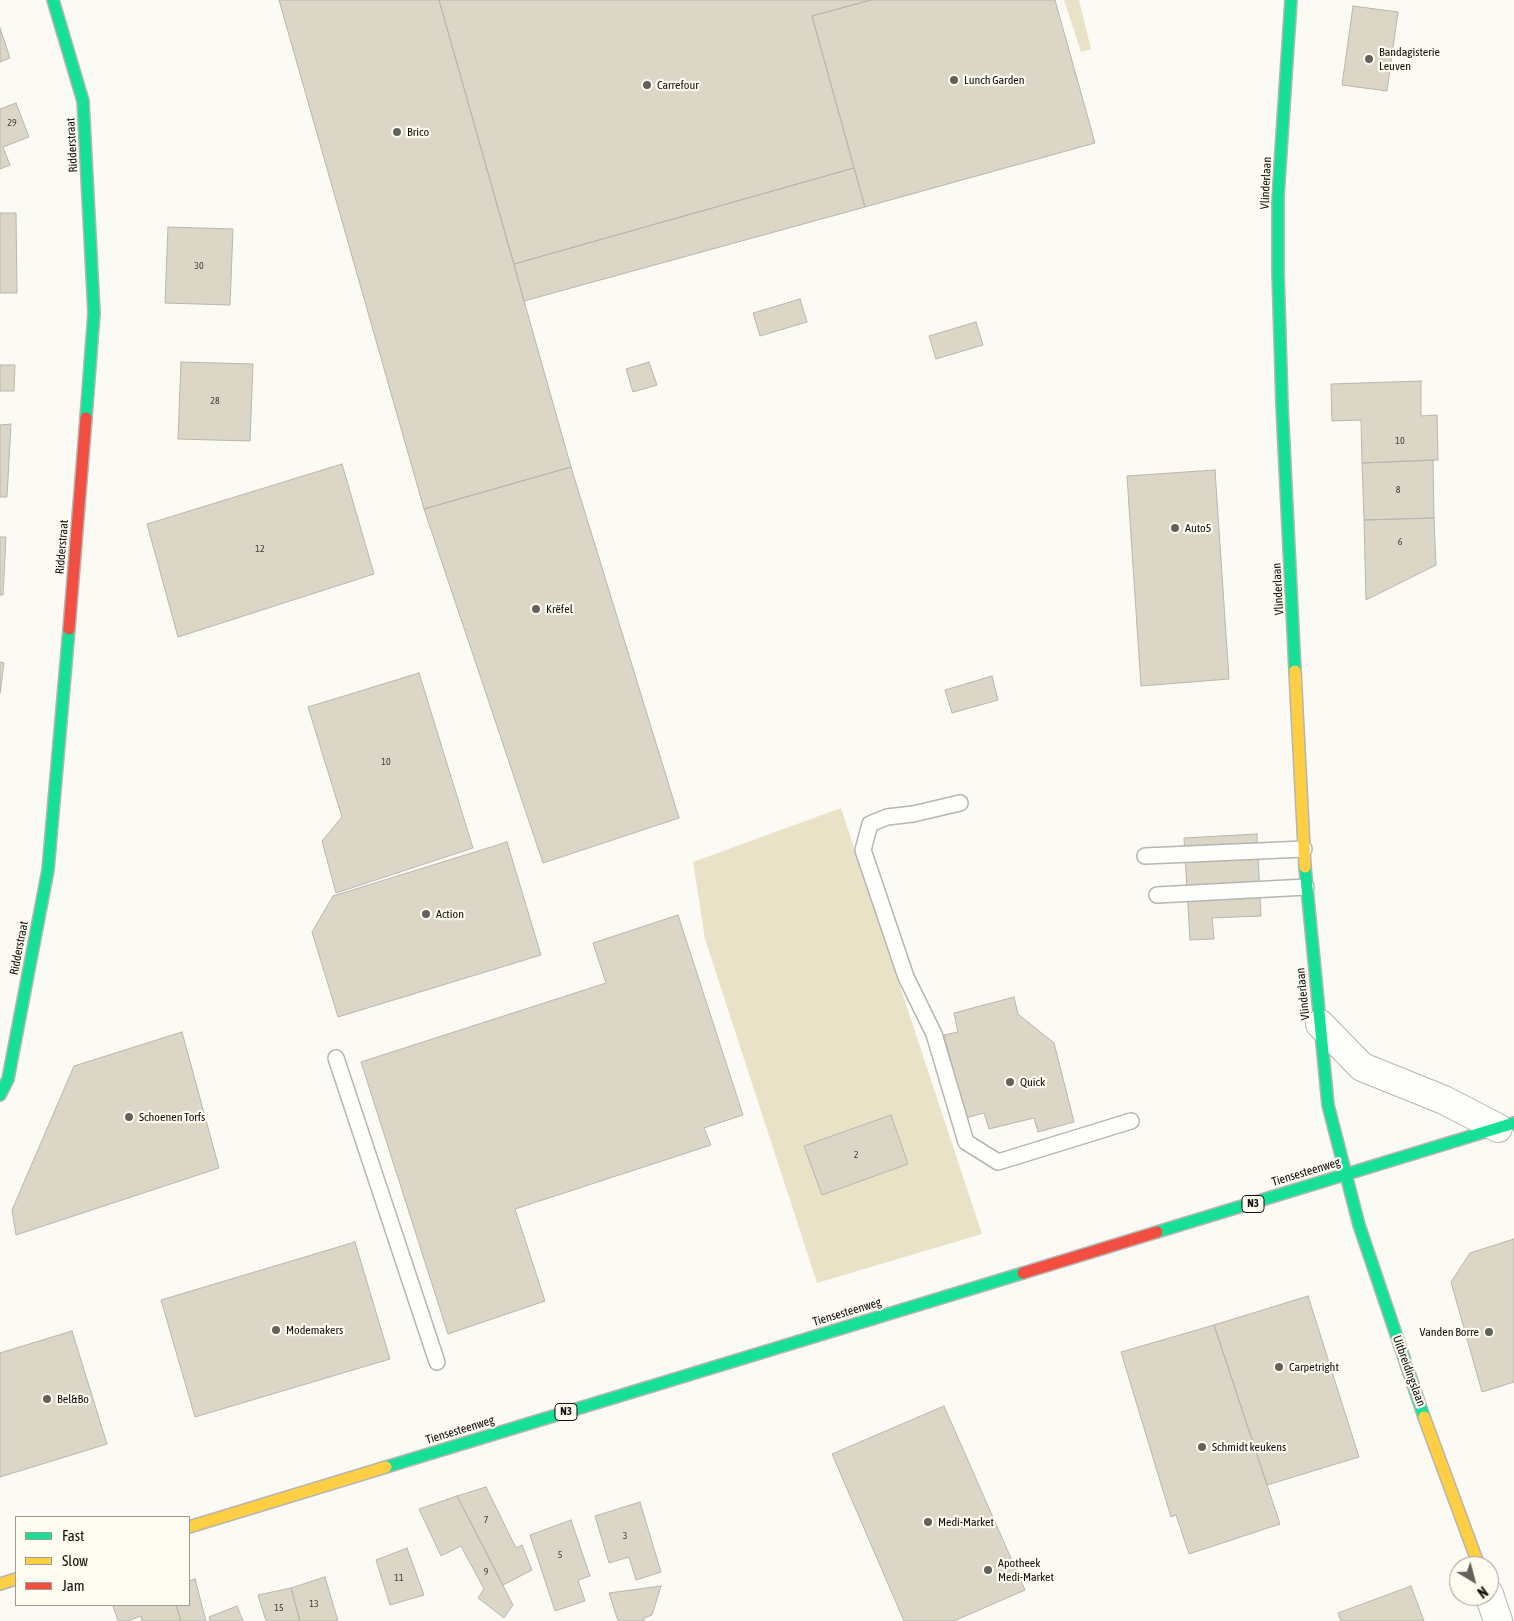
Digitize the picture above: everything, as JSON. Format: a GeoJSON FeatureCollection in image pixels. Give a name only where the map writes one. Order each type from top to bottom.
{"type":"FeatureCollection","features":[{"type":"Feature","properties":{"kind":"street","name":"Ridderstraat"},"geometry":{"type":"LineString","coordinates":[[0,1095],[8,1079],[48,870],[94,313],[83,101],[54,0]]}},
{"type":"Feature","properties":{"kind":"street","name":"Vlinderlaan"},"geometry":{"type":"LineString","coordinates":[[1291,0],[1278,196],[1282,405],[1306,887],[1328,1105],[1346,1174]]}},
{"type":"Feature","properties":{"kind":"street"},"geometry":{"type":"LineString","coordinates":[[1320,1024],[1362,1067],[1506,1126]]}},
{"type":"Feature","properties":{"kind":"street","name":"Tiensesteenweg"},"geometry":{"type":"LineString","coordinates":[[190,1527],[1506,1126]]}},
{"type":"Feature","properties":{"kind":"street","name":"Uitbreidingslaan"},"geometry":{"type":"LineString","coordinates":[[1346,1174],[1359,1225],[1395,1335],[1475,1556]]}},
{"type":"Feature","properties":{"kind":"street"},"geometry":{"type":"LineString","coordinates":[[0,1584],[15,1579]]}},
{"type":"Feature","properties":{"kind":"street"},"geometry":{"type":"LineString","coordinates":[[1493,1606],[1498,1621]]}},
{"type":"Feature","properties":{"kind":"lane"},"geometry":{"type":"LineString","coordinates":[[960,803],[913,814],[887,817],[870,824],[863,850],[906,978],[934,1034],[966,1142],[998,1162],[1131,1121]]}},
{"type":"Feature","properties":{"kind":"lane"},"geometry":{"type":"LineString","coordinates":[[1145,856],[1304,849]]}},
{"type":"Feature","properties":{"kind":"lane"},"geometry":{"type":"LineString","coordinates":[[1157,895],[1306,887]]}},
{"type":"Feature","properties":{"kind":"lane"},"geometry":{"type":"LineString","coordinates":[[336,1058],[437,1362]]}},
{"type":"Feature","properties":{"kind":"shaded area"},"geometry":{"type":"Polygon","coordinates":[[[1064,0],[1079,0],[1091,49],[1081,52],[1064,0]]]}},
{"type":"Feature","properties":{"kind":"shaded area"},"geometry":{"type":"Polygon","coordinates":[[[841,808],[982,1234],[817,1283],[705,939],[693,862],[841,808]]]}},
{"type":"Feature","properties":{"kind":"building","name":"Brico"},"geometry":{"type":"Polygon","coordinates":[[[279,0],[439,0],[571,467],[424,509],[279,0]]]}},
{"type":"Feature","properties":{"kind":"building","name":"Carrefour"},"geometry":{"type":"Polygon","coordinates":[[[439,0],[871,0],[812,16],[854,168],[514,264],[439,0]]]}},
{"type":"Feature","properties":{"kind":"building","name":"Lunch Garden"},"geometry":{"type":"Polygon","coordinates":[[[871,0],[1055,0],[1095,143],[865,207],[812,16],[871,0]]]}},
{"type":"Feature","properties":{"kind":"building","name":"Bandagisterie Leuven"},"geometry":{"type":"Polygon","coordinates":[[[1353,6],[1398,12],[1387,91],[1342,85],[1353,6]]]}},
{"type":"Feature","properties":{"kind":"building"},"geometry":{"type":"Polygon","coordinates":[[[0,28],[10,58],[0,62],[0,28]]]}},
{"type":"Feature","properties":{"kind":"building"},"geometry":{"type":"Polygon","coordinates":[[[16,103],[29,137],[3,147],[10,165],[0,169],[0,109],[16,103]]]}},
{"type":"Feature","properties":{"kind":"building"},"geometry":{"type":"Polygon","coordinates":[[[854,168],[865,207],[524,301],[514,264],[854,168]]]}},
{"type":"Feature","properties":{"kind":"building"},"geometry":{"type":"Polygon","coordinates":[[[0,213],[16,213],[17,293],[0,293],[0,213]]]}},
{"type":"Feature","properties":{"kind":"building"},"geometry":{"type":"Polygon","coordinates":[[[168,227],[233,229],[230,305],[165,303],[168,227]]]}},
{"type":"Feature","properties":{"kind":"building"},"geometry":{"type":"Polygon","coordinates":[[[800,299],[807,322],[760,336],[753,313],[800,299]]]}},
{"type":"Feature","properties":{"kind":"building"},"geometry":{"type":"Polygon","coordinates":[[[976,322],[983,345],[936,359],[929,336],[976,322]]]}},
{"type":"Feature","properties":{"kind":"building"},"geometry":{"type":"Polygon","coordinates":[[[181,362],[253,364],[250,441],[178,439],[181,362]]]}},
{"type":"Feature","properties":{"kind":"building"},"geometry":{"type":"Polygon","coordinates":[[[649,362],[657,385],[633,392],[626,369],[649,362]]]}},
{"type":"Feature","properties":{"kind":"building"},"geometry":{"type":"Polygon","coordinates":[[[0,365],[15,365],[14,391],[0,391],[0,365]]]}},
{"type":"Feature","properties":{"kind":"building"},"geometry":{"type":"Polygon","coordinates":[[[1421,381],[1421,416],[1437,415],[1438,460],[1362,463],[1361,420],[1332,421],[1331,384],[1421,381]]]}},
{"type":"Feature","properties":{"kind":"building"},"geometry":{"type":"Polygon","coordinates":[[[11,424],[7,497],[0,497],[0,425],[11,424]]]}},
{"type":"Feature","properties":{"kind":"building"},"geometry":{"type":"Polygon","coordinates":[[[1433,460],[1434,518],[1364,520],[1362,463],[1433,460]]]}},
{"type":"Feature","properties":{"kind":"building"},"geometry":{"type":"Polygon","coordinates":[[[342,464],[374,574],[178,637],[147,524],[342,464]]]}},
{"type":"Feature","properties":{"kind":"building","name":"Krëfel"},"geometry":{"type":"Polygon","coordinates":[[[571,467],[679,818],[543,863],[424,509],[571,467]]]}},
{"type":"Feature","properties":{"kind":"building","name":"Auto5"},"geometry":{"type":"Polygon","coordinates":[[[1215,470],[1229,679],[1141,686],[1127,476],[1215,470]]]}},
{"type":"Feature","properties":{"kind":"building"},"geometry":{"type":"Polygon","coordinates":[[[1434,518],[1436,565],[1366,600],[1364,520],[1434,518]]]}},
{"type":"Feature","properties":{"kind":"building"},"geometry":{"type":"Polygon","coordinates":[[[0,537],[6,537],[3,595],[0,595],[0,537]]]}},
{"type":"Feature","properties":{"kind":"building"},"geometry":{"type":"Polygon","coordinates":[[[0,662],[4,663],[0,693],[0,662]]]}},
{"type":"Feature","properties":{"kind":"building"},"geometry":{"type":"Polygon","coordinates":[[[419,673],[473,848],[336,893],[322,841],[342,817],[308,707],[419,673]]]}},
{"type":"Feature","properties":{"kind":"building"},"geometry":{"type":"Polygon","coordinates":[[[992,676],[998,700],[952,713],[945,690],[992,676]]]}},
{"type":"Feature","properties":{"kind":"building"},"geometry":{"type":"Polygon","coordinates":[[[1257,834],[1261,916],[1212,918],[1214,939],[1190,940],[1184,838],[1257,834]]]}},
{"type":"Feature","properties":{"kind":"building","name":"Action"},"geometry":{"type":"Polygon","coordinates":[[[507,842],[541,955],[338,1017],[312,932],[333,896],[507,842]]]}},
{"type":"Feature","properties":{"kind":"building"},"geometry":{"type":"Polygon","coordinates":[[[678,915],[743,1115],[704,1128],[711,1145],[515,1209],[545,1301],[448,1334],[361,1062],[606,983],[593,943],[678,915]]]}},
{"type":"Feature","properties":{"kind":"building","name":"Quick"},"geometry":{"type":"Polygon","coordinates":[[[1014,997],[1018,1014],[1054,1043],[1074,1122],[1038,1132],[1034,1118],[989,1129],[984,1113],[966,1118],[944,1035],[958,1032],[954,1013],[1014,997]]]}},
{"type":"Feature","properties":{"kind":"building","name":"Schoenen Torfs"},"geometry":{"type":"Polygon","coordinates":[[[182,1032],[219,1168],[16,1235],[12,1210],[74,1066],[182,1032]]]}},
{"type":"Feature","properties":{"kind":"building"},"geometry":{"type":"Polygon","coordinates":[[[891,1115],[908,1164],[822,1195],[804,1146],[891,1115]]]}},
{"type":"Feature","properties":{"kind":"building","name":"Vanden Borre"},"geometry":{"type":"Polygon","coordinates":[[[1514,1239],[1514,1382],[1482,1392],[1451,1282],[1470,1253],[1514,1239]]]}},
{"type":"Feature","properties":{"kind":"building","name":"Modemakers"},"geometry":{"type":"Polygon","coordinates":[[[355,1242],[390,1359],[195,1417],[161,1300],[355,1242]]]}},
{"type":"Feature","properties":{"kind":"building","name":"Carpetright"},"geometry":{"type":"Polygon","coordinates":[[[1308,1296],[1359,1457],[1267,1485],[1214,1325],[1308,1296]]]}},
{"type":"Feature","properties":{"kind":"building","name":"Schmidt keukens"},"geometry":{"type":"Polygon","coordinates":[[[1214,1325],[1280,1524],[1189,1554],[1176,1515],[1171,1517],[1121,1352],[1214,1325]]]}},
{"type":"Feature","properties":{"kind":"building","name":"Bel&Bo"},"geometry":{"type":"Polygon","coordinates":[[[72,1331],[107,1444],[0,1477],[0,1353],[72,1331]]]}},
{"type":"Feature","properties":{"kind":"building","name":"Medi-Market"},"geometry":{"type":"Polygon","coordinates":[[[944,1406],[1025,1590],[954,1621],[904,1621],[832,1454],[944,1406]]]}},
{"type":"Feature","properties":{"kind":"building"},"geometry":{"type":"Polygon","coordinates":[[[486,1487],[516,1548],[522,1545],[532,1570],[503,1585],[457,1496],[486,1487]]]}},
{"type":"Feature","properties":{"kind":"building"},"geometry":{"type":"Polygon","coordinates":[[[457,1496],[513,1605],[504,1618],[478,1598],[484,1589],[461,1546],[441,1556],[419,1509],[457,1496]]]}},
{"type":"Feature","properties":{"kind":"building"},"geometry":{"type":"Polygon","coordinates":[[[640,1502],[661,1572],[636,1580],[629,1557],[609,1563],[595,1516],[640,1502]]]}},
{"type":"Feature","properties":{"kind":"building"},"geometry":{"type":"Polygon","coordinates":[[[571,1520],[590,1576],[578,1580],[585,1601],[555,1611],[530,1535],[571,1520]]]}},
{"type":"Feature","properties":{"kind":"building"},"geometry":{"type":"Polygon","coordinates":[[[407,1548],[424,1595],[390,1605],[376,1560],[407,1548]]]}},
{"type":"Feature","properties":{"kind":"building"},"geometry":{"type":"Polygon","coordinates":[[[325,1577],[338,1621],[300,1621],[291,1588],[325,1577]]]}},
{"type":"Feature","properties":{"kind":"building"},"geometry":{"type":"Polygon","coordinates":[[[195,1579],[206,1621],[181,1621],[176,1606],[190,1606],[190,1581],[195,1579]]]}},
{"type":"Feature","properties":{"kind":"building"},"geometry":{"type":"Polygon","coordinates":[[[661,1586],[652,1615],[644,1618],[644,1621],[618,1621],[609,1593],[661,1586]]]}},
{"type":"Feature","properties":{"kind":"building"},"geometry":{"type":"Polygon","coordinates":[[[1411,1586],[1424,1621],[1341,1621],[1338,1613],[1411,1586]]]}},
{"type":"Feature","properties":{"kind":"building"},"geometry":{"type":"Polygon","coordinates":[[[291,1588],[300,1621],[266,1621],[258,1595],[291,1588]]]}},
{"type":"Feature","properties":{"kind":"building"},"geometry":{"type":"Polygon","coordinates":[[[113,1606],[176,1606],[181,1621],[142,1621],[141,1616],[128,1621],[118,1621],[113,1606]]]}},
{"type":"Feature","properties":{"kind":"building"},"geometry":{"type":"Polygon","coordinates":[[[237,1606],[243,1621],[210,1621],[209,1617],[237,1606]]]}},
{"type":"Feature","properties":{"kind":"traffic: fast"},"geometry":{"type":"LineString","coordinates":[[53,0],[83,101],[94,313],[86,418]]}},
{"type":"Feature","properties":{"kind":"traffic: fast"},"geometry":{"type":"LineString","coordinates":[[1291,0],[1278,196],[1278,271],[1282,405],[1295,671]]}},
{"type":"Feature","properties":{"kind":"traffic: fast"},"geometry":{"type":"LineString","coordinates":[[0,1095],[8,1079],[48,870],[69,629]]}},
{"type":"Feature","properties":{"kind":"traffic: fast"},"geometry":{"type":"LineString","coordinates":[[1305,867],[1328,1105],[1359,1225],[1424,1417]]}},
{"type":"Feature","properties":{"kind":"traffic: fast"},"geometry":{"type":"LineString","coordinates":[[1157,1232],[1514,1123]]}},
{"type":"Feature","properties":{"kind":"traffic: fast"},"geometry":{"type":"LineString","coordinates":[[386,1467],[1023,1273]]}},
{"type":"Feature","properties":{"kind":"traffic: slow"},"geometry":{"type":"LineString","coordinates":[[1295,671],[1305,867]]}},
{"type":"Feature","properties":{"kind":"traffic: slow"},"geometry":{"type":"LineString","coordinates":[[1424,1417],[1475,1556]]}},
{"type":"Feature","properties":{"kind":"traffic: slow"},"geometry":{"type":"LineString","coordinates":[[190,1527],[386,1467]]}},
{"type":"Feature","properties":{"kind":"traffic: slow"},"geometry":{"type":"LineString","coordinates":[[0,1584],[15,1579]]}},
{"type":"Feature","properties":{"kind":"traffic: jam"},"geometry":{"type":"LineString","coordinates":[[69,629],[86,418]]}},
{"type":"Feature","properties":{"kind":"traffic: jam"},"geometry":{"type":"LineString","coordinates":[[1023,1273],[1157,1232]]}},
{"type":"Feature","properties":{"kind":"place","name":"Bandagisterie Leuven"},"geometry":{"type":"Point","coordinates":[1369,59]}},
{"type":"Feature","properties":{"kind":"place","name":"Lunch Garden"},"geometry":{"type":"Point","coordinates":[954,80]}},
{"type":"Feature","properties":{"kind":"place","name":"Carrefour"},"geometry":{"type":"Point","coordinates":[647,85]}},
{"type":"Feature","properties":{"kind":"place","name":"Brico"},"geometry":{"type":"Point","coordinates":[397,132]}},
{"type":"Feature","properties":{"kind":"place","name":"Auto5"},"geometry":{"type":"Point","coordinates":[1175,528]}},
{"type":"Feature","properties":{"kind":"place","name":"Krëfel"},"geometry":{"type":"Point","coordinates":[536,609]}},
{"type":"Feature","properties":{"kind":"place","name":"Action"},"geometry":{"type":"Point","coordinates":[426,914]}},
{"type":"Feature","properties":{"kind":"place","name":"Quick"},"geometry":{"type":"Point","coordinates":[1010,1082]}},
{"type":"Feature","properties":{"kind":"place","name":"Schoenen Torfs"},"geometry":{"type":"Point","coordinates":[129,1117]}},
{"type":"Feature","properties":{"kind":"place","name":"Modemakers"},"geometry":{"type":"Point","coordinates":[276,1330]}},
{"type":"Feature","properties":{"kind":"place","name":"Vanden Borre"},"geometry":{"type":"Point","coordinates":[1489,1332]}},
{"type":"Feature","properties":{"kind":"place","name":"Carpetright"},"geometry":{"type":"Point","coordinates":[1279,1367]}},
{"type":"Feature","properties":{"kind":"place","name":"Bel&Bo"},"geometry":{"type":"Point","coordinates":[47,1399]}},
{"type":"Feature","properties":{"kind":"place","name":"Schmidt keukens"},"geometry":{"type":"Point","coordinates":[1202,1447]}},
{"type":"Feature","properties":{"kind":"place","name":"Medi-Market"},"geometry":{"type":"Point","coordinates":[928,1522]}},
{"type":"Feature","properties":{"kind":"place","name":"Apotheek Medi-Market"},"geometry":{"type":"Point","coordinates":[988,1570]}}]}
